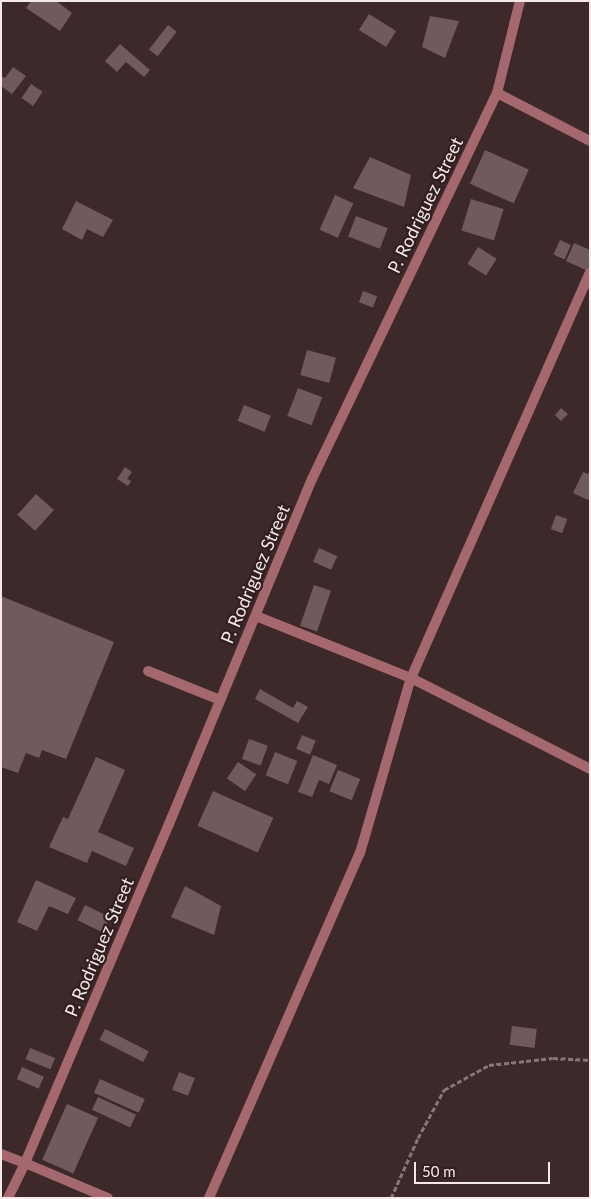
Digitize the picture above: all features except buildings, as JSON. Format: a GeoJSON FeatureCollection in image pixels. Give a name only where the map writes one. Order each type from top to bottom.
{"type":"FeatureCollection","features":[{"type":"Feature","properties":{"kind":"street","name":"P. Rodriguez Street"},"geometry":{"type":"LineString","coordinates":[[8,1198],[25,1162],[256,616],[312,479],[496,93],[520,1]]}},
{"type":"Feature","properties":{"kind":"street"},"geometry":{"type":"LineString","coordinates":[[496,93],[590,141]]}},
{"type":"Feature","properties":{"kind":"street"},"geometry":{"type":"LineString","coordinates":[[210,1198],[360,853],[411,678],[590,273]]}},
{"type":"Feature","properties":{"kind":"street"},"geometry":{"type":"LineString","coordinates":[[256,616],[411,678],[590,769]]}},
{"type":"Feature","properties":{"kind":"street"},"geometry":{"type":"LineString","coordinates":[[148,671],[220,700]]}},
{"type":"Feature","properties":{"kind":"street"},"geometry":{"type":"LineString","coordinates":[[1,1154],[25,1162],[108,1198]]}},
{"type":"Feature","properties":{"kind":"path"},"geometry":{"type":"LineString","coordinates":[[391,1198],[418,1138],[444,1090],[489,1065],[553,1058],[590,1060]]}}]}
